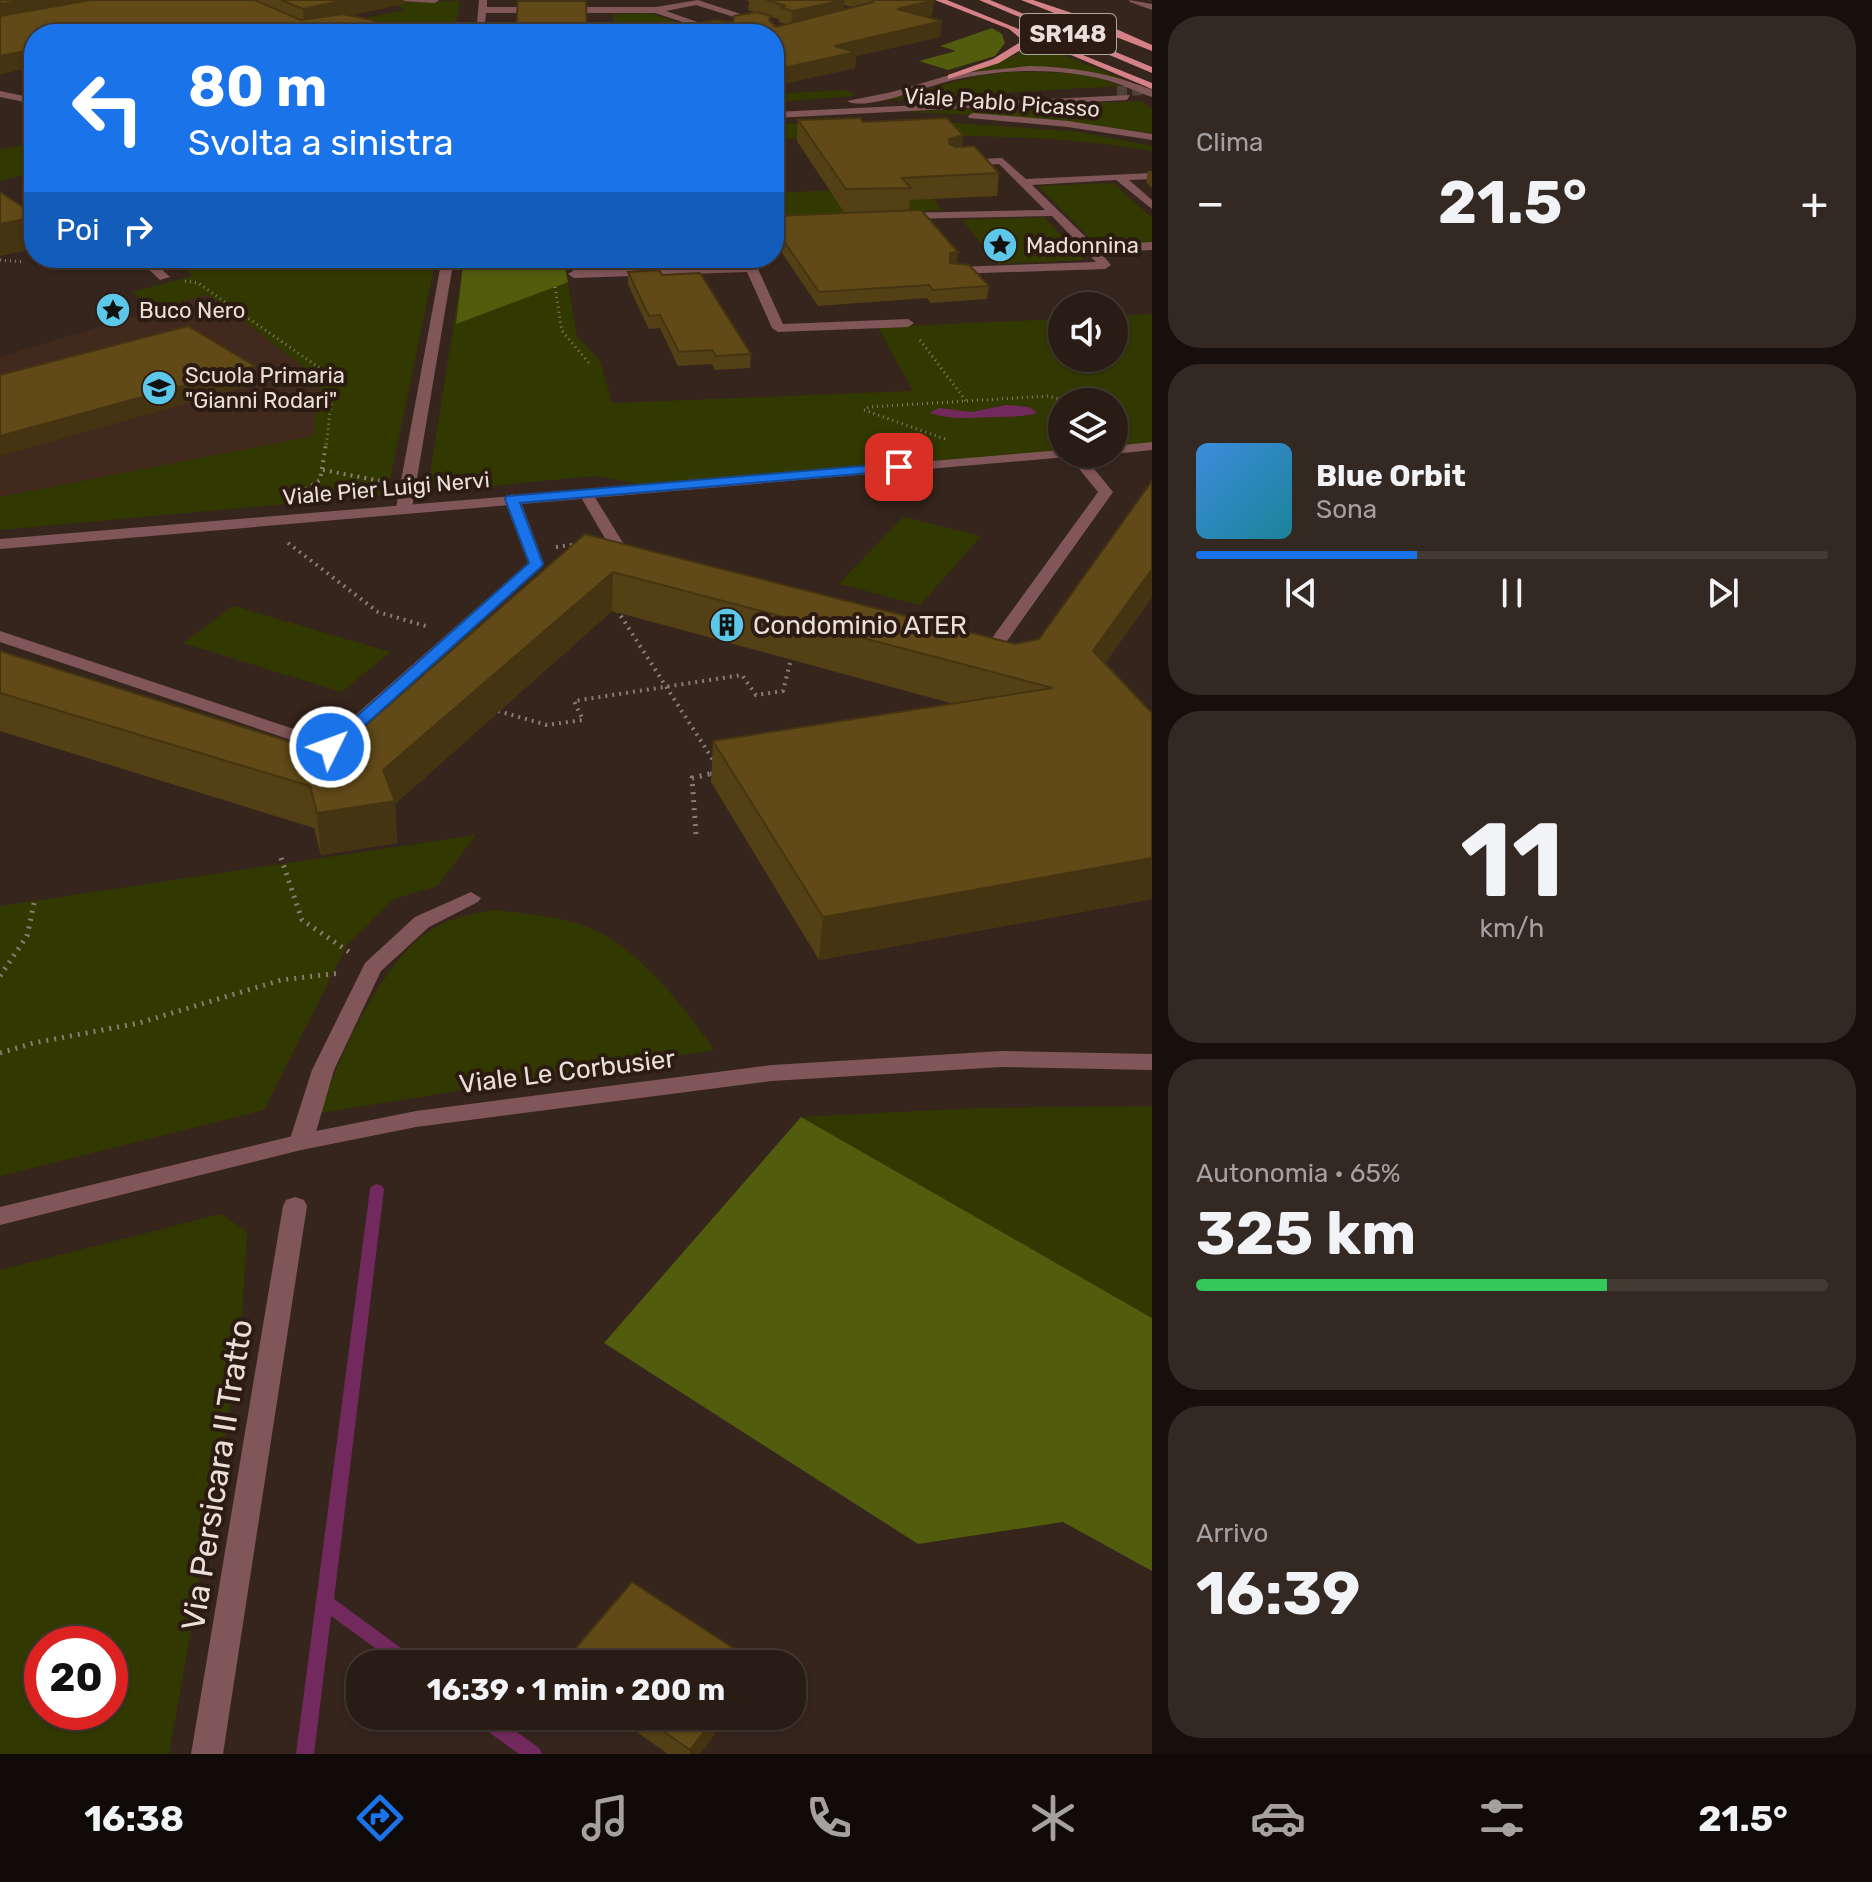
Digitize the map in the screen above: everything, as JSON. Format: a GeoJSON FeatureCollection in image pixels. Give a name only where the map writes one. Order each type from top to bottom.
{"type":"FeatureCollection","features":[{"type":"Feature","properties":{"kind":"main road"},"geometry":{"type":"LineString","coordinates":[[939,0],[1152,86]]}},
{"type":"Feature","properties":{"kind":"main road","name":"SR148"},"geometry":{"type":"LineString","coordinates":[[983,0],[1152,70]]}},
{"type":"Feature","properties":{"kind":"main road"},"geometry":{"type":"LineString","coordinates":[[1026,0],[1152,41]]}},
{"type":"Feature","properties":{"kind":"main road"},"geometry":{"type":"LineString","coordinates":[[1026,0],[1152,55]]}},
{"type":"Feature","properties":{"kind":"main road"},"geometry":{"type":"LineString","coordinates":[[1102,26],[1152,48]]}},
{"type":"Feature","properties":{"kind":"main road"},"geometry":{"type":"LineString","coordinates":[[951,77],[996,61],[1024,44],[1024,37],[1012,27]]}},
{"type":"Feature","properties":{"kind":"street"},"geometry":{"type":"LineString","coordinates":[[387,0],[435,0]]}},
{"type":"Feature","properties":{"kind":"street"},"geometry":{"type":"LineString","coordinates":[[1133,0],[1152,7]]}},
{"type":"Feature","properties":{"kind":"street"},"geometry":{"type":"LineString","coordinates":[[483,5],[656,10],[692,1],[765,24]]}},
{"type":"Feature","properties":{"kind":"street"},"geometry":{"type":"LineString","coordinates":[[656,10],[698,24]]}},
{"type":"Feature","properties":{"kind":"street"},"geometry":{"type":"LineString","coordinates":[[784,30],[791,32]]}},
{"type":"Feature","properties":{"kind":"street"},"geometry":{"type":"LineString","coordinates":[[784,34],[802,30]]}},
{"type":"Feature","properties":{"kind":"street","name":"Viale Pablo Picasso"},"geometry":{"type":"LineString","coordinates":[[817,105],[897,94],[951,77],[1012,69],[1098,75],[1135,86],[1152,96]]}},
{"type":"Feature","properties":{"kind":"street","name":"Viale Pablo Picasso"},"geometry":{"type":"LineString","coordinates":[[784,107],[1122,94],[784,115]]}},
{"type":"Feature","properties":{"kind":"street"},"geometry":{"type":"LineString","coordinates":[[3,95],[24,101]]}},
{"type":"Feature","properties":{"kind":"street","name":"Viale Pablo Picasso"},"geometry":{"type":"LineString","coordinates":[[849,113],[972,116],[1148,135]]}},
{"type":"Feature","properties":{"kind":"street"},"geometry":{"type":"LineString","coordinates":[[953,163],[1002,161],[1105,265],[955,271]]}},
{"type":"Feature","properties":{"kind":"street"},"geometry":{"type":"LineString","coordinates":[[1023,182],[1152,176]]}},
{"type":"Feature","properties":{"kind":"street"},"geometry":{"type":"LineString","coordinates":[[1119,177],[1151,204]]}},
{"type":"Feature","properties":{"kind":"street"},"geometry":{"type":"LineString","coordinates":[[886,216],[1055,213]]}},
{"type":"Feature","properties":{"kind":"street"},"geometry":{"type":"LineString","coordinates":[[1091,249],[1152,246]]}},
{"type":"Feature","properties":{"kind":"street"},"geometry":{"type":"LineString","coordinates":[[154,268],[164,277]]}},
{"type":"Feature","properties":{"kind":"street"},"geometry":{"type":"LineString","coordinates":[[404,508],[446,268]]}},
{"type":"Feature","properties":{"kind":"street"},"geometry":{"type":"LineString","coordinates":[[574,274],[669,268]]}},
{"type":"Feature","properties":{"kind":"street"},"geometry":{"type":"LineString","coordinates":[[751,268],[778,328],[908,323]]}},
{"type":"Feature","properties":{"kind":"street"},"geometry":{"type":"LineString","coordinates":[[1128,449],[1152,446]]}},
{"type":"Feature","properties":{"kind":"street","name":"Viale Pier Luigi Nervi"},"geometry":{"type":"LineString","coordinates":[[0,544],[1048,455]]}},
{"type":"Feature","properties":{"kind":"street"},"geometry":{"type":"LineString","coordinates":[[966,636],[996,644],[1106,492],[1086,468]]}},
{"type":"Feature","properties":{"kind":"street"},"geometry":{"type":"LineString","coordinates":[[586,494],[619,549],[649,557]]}},
{"type":"Feature","properties":{"kind":"street"},"geometry":{"type":"LineString","coordinates":[[0,636],[330,747],[536,564],[512,499]]}},
{"type":"Feature","properties":{"kind":"street"},"geometry":{"type":"LineString","coordinates":[[301,1142],[323,1070],[372,968],[422,922],[471,898]]}},
{"type":"Feature","properties":{"kind":"street","name":"Viale Le Corbusier"},"geometry":{"type":"LineString","coordinates":[[0,1216],[301,1142],[416,1119],[772,1073],[1002,1059],[1152,1062]]}},
{"type":"Feature","properties":{"kind":"street","name":"Via Persicara II Tratto"},"geometry":{"type":"LineString","coordinates":[[207,1754],[295,1206]]}},
{"type":"Feature","properties":{"kind":"path"},"geometry":{"type":"LineString","coordinates":[[0,260],[24,262]]}},
{"type":"Feature","properties":{"kind":"path"},"geometry":{"type":"LineString","coordinates":[[574,274],[553,275],[562,331],[589,363]]}},
{"type":"Feature","properties":{"kind":"path"},"geometry":{"type":"LineString","coordinates":[[198,283],[334,378],[320,480],[298,494]]}},
{"type":"Feature","properties":{"kind":"path"},"geometry":{"type":"LineString","coordinates":[[908,323],[966,401]]}},
{"type":"Feature","properties":{"kind":"path"},"geometry":{"type":"LineString","coordinates":[[318,396],[332,394]]}},
{"type":"Feature","properties":{"kind":"path"},"geometry":{"type":"LineString","coordinates":[[949,441],[864,410],[869,407],[1048,396]]}},
{"type":"Feature","properties":{"kind":"path"},"geometry":{"type":"LineString","coordinates":[[323,470],[391,483]]}},
{"type":"Feature","properties":{"kind":"path"},"geometry":{"type":"LineString","coordinates":[[259,521],[378,612],[456,635]]}},
{"type":"Feature","properties":{"kind":"path"},"geometry":{"type":"LineString","coordinates":[[531,551],[614,540]]}},
{"type":"Feature","properties":{"kind":"path"},"geometry":{"type":"LineString","coordinates":[[575,545],[583,558]]}},
{"type":"Feature","properties":{"kind":"path"},"geometry":{"type":"LineString","coordinates":[[616,609],[721,772],[692,778],[696,834]]}},
{"type":"Feature","properties":{"kind":"path"},"geometry":{"type":"LineString","coordinates":[[498,711],[547,725],[583,720],[574,701],[742,675],[756,695],[783,691],[791,659]]}},
{"type":"Feature","properties":{"kind":"path"},"geometry":{"type":"LineString","coordinates":[[281,858],[302,920],[372,968]]}},
{"type":"Feature","properties":{"kind":"path"},"geometry":{"type":"LineString","coordinates":[[0,976],[25,944],[33,927],[35,899]]}},
{"type":"Feature","properties":{"kind":"path"},"geometry":{"type":"LineString","coordinates":[[0,1053],[34,1043],[139,1023],[281,980],[372,968]]}},
{"type":"Feature","properties":{"kind":"shaded area","name":"Scuola Primaria \"Gianni Rodari\""},"geometry":{"type":"Polygon","coordinates":[[[208,294],[320,380],[314,436],[0,497],[0,357],[208,294]]]}},
{"type":"Feature","properties":{"kind":"shaded area"},"geometry":{"type":"Polygon","coordinates":[[[1006,405],[1029,407],[1037,413],[964,418],[929,413],[939,408],[972,412],[1006,405]]]}},
{"type":"Feature","properties":{"kind":"green space"},"geometry":{"type":"Polygon","coordinates":[[[460,1],[456,24],[357,24],[349,21],[406,10],[390,2],[460,1]]]}},
{"type":"Feature","properties":{"kind":"green space"},"geometry":{"type":"Polygon","coordinates":[[[650,13],[683,24],[614,24],[614,14],[650,13]]]}},
{"type":"Feature","properties":{"kind":"green space"},"geometry":{"type":"Polygon","coordinates":[[[992,28],[1002,34],[1005,43],[995,56],[948,70],[919,61],[956,51],[940,46],[992,28]]]}},
{"type":"Feature","properties":{"kind":"green space"},"geometry":{"type":"Polygon","coordinates":[[[1027,41],[1126,80],[1056,69],[969,73],[1016,55],[1027,41]]]}},
{"type":"Feature","properties":{"kind":"green space"},"geometry":{"type":"Polygon","coordinates":[[[1009,72],[1080,74],[1119,86],[882,100],[982,75],[1009,72]]]}},
{"type":"Feature","properties":{"kind":"green space"},"geometry":{"type":"Polygon","coordinates":[[[847,90],[855,96],[784,101],[784,93],[847,90]]]}},
{"type":"Feature","properties":{"kind":"green space"},"geometry":{"type":"Polygon","coordinates":[[[1141,101],[1152,109],[1152,133],[982,115],[901,112],[1141,101]]]}},
{"type":"Feature","properties":{"kind":"green space"},"geometry":{"type":"Polygon","coordinates":[[[918,120],[1080,132],[1152,146],[1152,151],[1011,137],[784,139],[784,124],[918,120]]]}},
{"type":"Feature","properties":{"kind":"green space"},"geometry":{"type":"Polygon","coordinates":[[[24,145],[24,175],[0,181],[0,149],[24,145]]]}},
{"type":"Feature","properties":{"kind":"green space"},"geometry":{"type":"Polygon","coordinates":[[[1113,183],[1152,218],[1152,242],[1096,245],[1038,186],[1113,183]]]}},
{"type":"Feature","properties":{"kind":"green space"},"geometry":{"type":"Polygon","coordinates":[[[923,186],[942,210],[784,217],[784,193],[923,186]]]}},
{"type":"Feature","properties":{"kind":"green space"},"geometry":{"type":"Polygon","coordinates":[[[1044,217],[1084,260],[998,264],[962,220],[1044,217]]]}},
{"type":"Feature","properties":{"kind":"green space"},"geometry":{"type":"Polygon","coordinates":[[[185,268],[434,268],[388,489],[382,495],[0,530],[0,497],[313,436],[320,380],[208,294],[155,310],[132,292],[193,276],[185,268]]]}},
{"type":"Feature","properties":{"kind":"green space"},"geometry":{"type":"Polygon","coordinates":[[[462,268],[565,268],[577,336],[600,361],[612,403],[913,391],[878,327],[1048,320],[1048,372],[1128,372],[1128,315],[1152,314],[1152,443],[1128,446],[1128,388],[1048,388],[1048,452],[645,485],[595,476],[449,490],[428,487],[462,268]]]}},
{"type":"Feature","properties":{"kind":"green space"},"geometry":{"type":"Polygon","coordinates":[[[463,268],[565,268],[568,282],[456,324],[463,268]]]}},
{"type":"Feature","properties":{"kind":"green space"},"geometry":{"type":"Polygon","coordinates":[[[903,517],[981,536],[920,605],[839,584],[903,517]]]}},
{"type":"Feature","properties":{"kind":"green space"},"geometry":{"type":"Polygon","coordinates":[[[233,606],[390,652],[342,692],[183,643],[233,606]]]}},
{"type":"Feature","properties":{"kind":"green space"},"geometry":{"type":"Polygon","coordinates":[[[476,835],[437,886],[394,899],[347,945],[264,1110],[0,1176],[0,906],[476,835]]]}},
{"type":"Feature","properties":{"kind":"green space"},"geometry":{"type":"Polygon","coordinates":[[[495,910],[569,921],[610,939],[644,965],[660,982],[714,1050],[320,1113],[351,1037],[398,960],[436,927],[465,916],[495,910]]]}},
{"type":"Feature","properties":{"kind":"green space"},"geometry":{"type":"Polygon","coordinates":[[[1152,1106],[1152,1318],[801,1117],[978,1108],[1152,1106]]]}},
{"type":"Feature","properties":{"kind":"green space"},"geometry":{"type":"Polygon","coordinates":[[[801,1117],[1152,1318],[1152,1571],[1063,1522],[918,1544],[604,1343],[801,1117]]]}},
{"type":"Feature","properties":{"kind":"green space"},"geometry":{"type":"Polygon","coordinates":[[[221,1214],[247,1232],[240,1352],[169,1754],[0,1754],[0,1270],[221,1214]]]}},
{"type":"Feature","properties":{"kind":"building"},"geometry":{"type":"Polygon","coordinates":[[[0,0],[27,0],[0,4],[0,0]]]}},
{"type":"Feature","properties":{"kind":"building"},"geometry":{"type":"Polygon","coordinates":[[[91,0],[254,0],[301,20],[343,14],[381,24],[24,24],[24,51],[0,56],[0,16],[91,0]]]}},
{"type":"Feature","properties":{"kind":"building"},"geometry":{"type":"Polygon","coordinates":[[[281,0],[345,0],[303,9],[281,0]]]}},
{"type":"Feature","properties":{"kind":"building"},"geometry":{"type":"Polygon","coordinates":[[[766,0],[845,0],[792,11],[766,0]]]}},
{"type":"Feature","properties":{"kind":"building"},"geometry":{"type":"Polygon","coordinates":[[[934,0],[897,9],[942,21],[834,46],[856,52],[784,68],[784,25],[873,2],[934,0]]]}},
{"type":"Feature","properties":{"kind":"building"},"geometry":{"type":"Polygon","coordinates":[[[518,1],[586,1],[587,24],[516,24],[518,1]]]}},
{"type":"Feature","properties":{"kind":"building"},"geometry":{"type":"Polygon","coordinates":[[[756,12],[771,16],[769,20],[773,24],[694,24],[714,20],[733,22],[734,16],[756,12]]]}},
{"type":"Feature","properties":{"kind":"building"},"geometry":{"type":"Polygon","coordinates":[[[860,118],[863,122],[947,118],[963,135],[949,139],[949,144],[956,147],[974,146],[999,173],[902,178],[911,188],[846,189],[798,120],[860,118]]]}},
{"type":"Feature","properties":{"kind":"building"},"geometry":{"type":"Polygon","coordinates":[[[0,192],[24,208],[24,219],[0,224],[0,192]]]}},
{"type":"Feature","properties":{"kind":"building"},"geometry":{"type":"Polygon","coordinates":[[[921,210],[958,252],[950,253],[950,263],[969,265],[989,286],[933,290],[929,285],[819,292],[784,241],[784,216],[921,210]]]}},
{"type":"Feature","properties":{"kind":"building"},"geometry":{"type":"Polygon","coordinates":[[[659,270],[662,275],[700,273],[751,354],[716,356],[712,350],[679,352],[660,315],[649,316],[628,272],[659,270]]]}},
{"type":"Feature","properties":{"kind":"building"},"geometry":{"type":"Polygon","coordinates":[[[188,326],[255,366],[0,436],[0,375],[188,326]]]}},
{"type":"Feature","properties":{"kind":"building"},"geometry":{"type":"Polygon","coordinates":[[[1152,481],[1152,569],[1093,651],[1152,713],[1152,858],[823,917],[713,741],[1053,688],[613,572],[383,770],[395,801],[317,813],[310,786],[0,693],[0,651],[313,749],[344,744],[585,534],[1015,644],[1039,639],[1152,481]]]}},
{"type":"Feature","properties":{"kind":"building"},"geometry":{"type":"Polygon","coordinates":[[[632,1582],[736,1650],[574,1650],[632,1582]]]}},
{"type":"Feature","properties":{"kind":"building"},"geometry":{"type":"Polygon","coordinates":[[[662,1730],[705,1730],[690,1750],[662,1730]]]}},
{"type":"Feature","properties":{"kind":"waterway"},"geometry":{"type":"LineString","coordinates":[[325,1602],[377,1189]]}},
{"type":"Feature","properties":{"kind":"waterway"},"geometry":{"type":"LineString","coordinates":[[305,1754],[325,1602]]}},
{"type":"Feature","properties":{"kind":"waterway"},"geometry":{"type":"LineString","coordinates":[[325,1602],[391,1650]]}},
{"type":"Feature","properties":{"kind":"waterway"},"geometry":{"type":"LineString","coordinates":[[500,1730],[533,1754]]}},
{"type":"Feature","properties":{"kind":"tunnel"},"geometry":{"type":"LineString","coordinates":[[1117,91],[1152,90]]}},
{"type":"Feature","properties":{"kind":"place","name":"Madonnina"},"geometry":{"type":"Point","coordinates":[1000,245]}},
{"type":"Feature","properties":{"kind":"place","name":"Buco Nero"},"geometry":{"type":"Point","coordinates":[113,310]}},
{"type":"Feature","properties":{"kind":"place","name":"Scuola Primaria \"Gianni Rodari\""},"geometry":{"type":"Point","coordinates":[159,388]}},
{"type":"Feature","properties":{"kind":"place","name":"Condominio ATER"},"geometry":{"type":"Point","coordinates":[727,625]}},
{"type":"Feature","properties":{"kind":"route"},"geometry":{"type":"LineString","coordinates":[[330,747],[536,564],[512,499],[899,467]]}}]}
